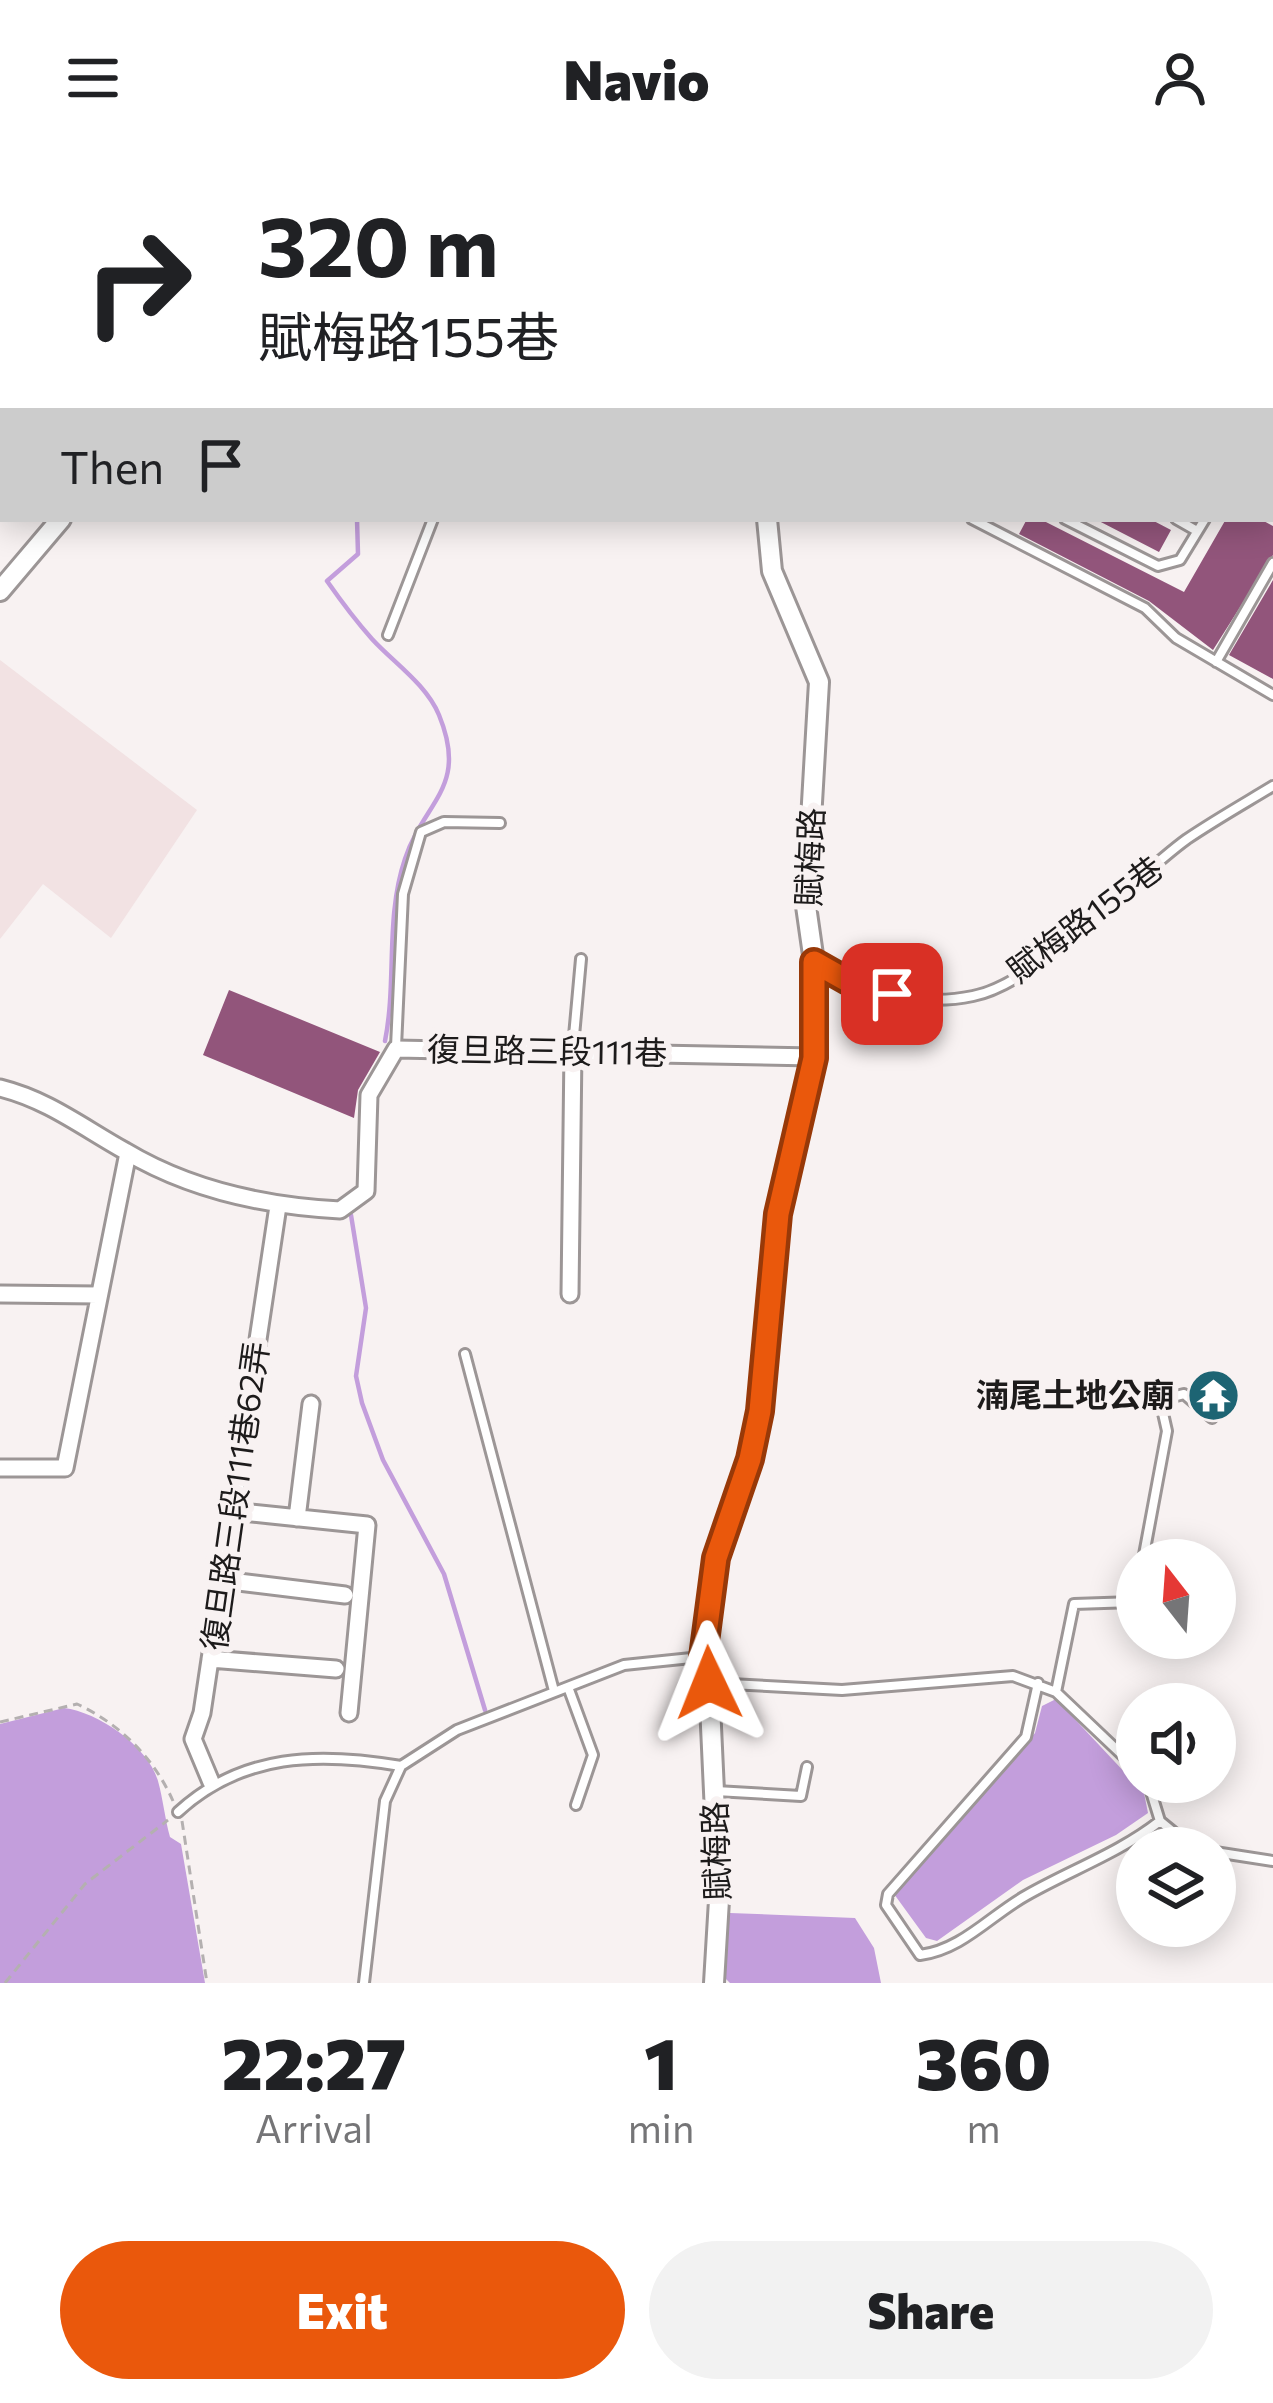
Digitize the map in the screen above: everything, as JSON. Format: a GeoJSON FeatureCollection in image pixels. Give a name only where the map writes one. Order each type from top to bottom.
{"type":"FeatureCollection","features":[{"type":"Feature","properties":{"kind":"street"},"geometry":{"type":"LineString","coordinates":[[0,591],[58,522]]}},
{"type":"Feature","properties":{"kind":"street","name":"賦梅路"},"geometry":{"type":"LineString","coordinates":[[714,1983],[719,1900],[709,1683],[703,1657],[716,1558],[750,1459],[760,1411],[778,1214],[814,1058],[814,962],[806,906],[819,682],[772,571],[767,522]]}},
{"type":"Feature","properties":{"kind":"street","name":"復旦路三段111巷"},"geometry":{"type":"LineString","coordinates":[[0,1088],[58,1109],[128,1154],[192,1183],[278,1207],[340,1210],[365,1191],[369,1094],[396,1049],[573,1049],[814,1058]]}},
{"type":"Feature","properties":{"kind":"street"},"geometry":{"type":"LineString","coordinates":[[570,1294],[573,1049]]}},
{"type":"Feature","properties":{"kind":"street"},"geometry":{"type":"LineString","coordinates":[[0,1468],[65,1468],[128,1154]]}},
{"type":"Feature","properties":{"kind":"street","name":"復旦路三段111巷62弄"},"geometry":{"type":"LineString","coordinates":[[211,1782],[193,1739],[210,1659],[278,1207]]}},
{"type":"Feature","properties":{"kind":"street"},"geometry":{"type":"LineString","coordinates":[[0,1294],[99,1295]]}},
{"type":"Feature","properties":{"kind":"street"},"geometry":{"type":"LineString","coordinates":[[297,1518],[311,1404]]}},
{"type":"Feature","properties":{"kind":"street"},"geometry":{"type":"LineString","coordinates":[[232,1511],[367,1526],[349,1713]]}},
{"type":"Feature","properties":{"kind":"street"},"geometry":{"type":"LineString","coordinates":[[222,1580],[345,1595]]}},
{"type":"Feature","properties":{"kind":"street"},"geometry":{"type":"LineString","coordinates":[[210,1659],[337,1669]]}},
{"type":"Feature","properties":{"kind":"lane"},"geometry":{"type":"LineString","coordinates":[[388,634],[432,522]]}},
{"type":"Feature","properties":{"kind":"lane"},"geometry":{"type":"LineString","coordinates":[[978,522],[1145,608],[1176,638],[1273,695]]}},
{"type":"Feature","properties":{"kind":"lane"},"geometry":{"type":"LineString","coordinates":[[1071,522],[1157,566],[1180,560],[1203,522]]}},
{"type":"Feature","properties":{"kind":"lane"},"geometry":{"type":"LineString","coordinates":[[1181,522],[1197,531]]}},
{"type":"Feature","properties":{"kind":"lane"},"geometry":{"type":"LineString","coordinates":[[1216,662],[1273,563]]}},
{"type":"Feature","properties":{"kind":"lane","name":"賦梅路155巷"},"geometry":{"type":"LineString","coordinates":[[814,962],[860,988],[924,1000],[977,996],[1018,974],[1142,880],[1184,841],[1273,785]]}},
{"type":"Feature","properties":{"kind":"lane"},"geometry":{"type":"LineString","coordinates":[[396,1049],[403,894],[422,832],[443,822],[500,823]]}},
{"type":"Feature","properties":{"kind":"lane"},"geometry":{"type":"LineString","coordinates":[[573,1049],[581,959]]}},
{"type":"Feature","properties":{"kind":"lane"},"geometry":{"type":"LineString","coordinates":[[465,1354],[554,1691]]}},
{"type":"Feature","properties":{"kind":"lane"},"geometry":{"type":"LineString","coordinates":[[1147,1539],[1167,1431],[1160,1400],[1184,1394],[1212,1418]]}},
{"type":"Feature","properties":{"kind":"lane"},"geometry":{"type":"LineString","coordinates":[[1056,1692],[1074,1604],[1116,1603]]}},
{"type":"Feature","properties":{"kind":"lane"},"geometry":{"type":"LineString","coordinates":[[364,1983],[385,1801],[401,1766],[457,1730],[624,1665],[703,1657]]}},
{"type":"Feature","properties":{"kind":"lane"},"geometry":{"type":"LineString","coordinates":[[709,1683],[842,1690],[1013,1676],[1056,1692],[1116,1749]]}},
{"type":"Feature","properties":{"kind":"lane"},"geometry":{"type":"LineString","coordinates":[[1038,1683],[1026,1737],[887,1894],[886,1905],[920,1954],[945,1950],[1025,1896],[1123,1850],[1160,1821]]}},
{"type":"Feature","properties":{"kind":"lane"},"geometry":{"type":"LineString","coordinates":[[568,1687],[593,1755],[576,1804]]}},
{"type":"Feature","properties":{"kind":"lane"},"geometry":{"type":"LineString","coordinates":[[178,1812],[211,1782],[295,1760],[346,1757],[401,1766]]}},
{"type":"Feature","properties":{"kind":"lane"},"geometry":{"type":"LineString","coordinates":[[714,1790],[801,1796],[807,1767]]}},
{"type":"Feature","properties":{"kind":"lane"},"geometry":{"type":"LineString","coordinates":[[1154,1803],[1160,1821],[1167,1827]]}},
{"type":"Feature","properties":{"kind":"lane"},"geometry":{"type":"LineString","coordinates":[[1236,1855],[1273,1861]]}},
{"type":"Feature","properties":{"kind":"path"},"geometry":{"type":"LineString","coordinates":[[0,1722],[77,1704],[96,1713],[159,1768],[187,1833],[207,1983]]}},
{"type":"Feature","properties":{"kind":"path"},"geometry":{"type":"LineString","coordinates":[[5,1983],[86,1884],[178,1812]]}},
{"type":"Feature","properties":{"kind":"shaded area"},"geometry":{"type":"Polygon","coordinates":[[[0,660],[197,810],[111,938],[43,884],[0,939],[0,660]]]}},
{"type":"Feature","properties":{"kind":"shaded area"},"geometry":{"type":"Polygon","coordinates":[[[1056,1699],[1116,1763],[1116,1803],[1146,1803],[1148,1813],[1128,1827],[1116,1827],[1116,1835],[1023,1880],[937,1941],[926,1938],[894,1894],[897,1887],[1035,1733],[1042,1706],[1056,1699]]]}},
{"type":"Feature","properties":{"kind":"shaded area"},"geometry":{"type":"Polygon","coordinates":[[[64,1708],[92,1716],[120,1733],[152,1768],[170,1837],[181,1844],[205,1983],[0,1983],[0,1724],[64,1708]]]}},
{"type":"Feature","properties":{"kind":"shaded area"},"geometry":{"type":"Polygon","coordinates":[[[730,1913],[855,1918],[874,1948],[881,1983],[730,1983],[720,1973],[730,1913]]]}},
{"type":"Feature","properties":{"kind":"building"},"geometry":{"type":"Polygon","coordinates":[[[1025,522],[1046,522],[1184,592],[1224,522],[1273,526],[1273,555],[1213,650],[1149,601],[1019,534],[1025,522]]]}},
{"type":"Feature","properties":{"kind":"building"},"geometry":{"type":"Polygon","coordinates":[[[1101,522],[1156,522],[1171,530],[1159,552],[1101,522]]]}},
{"type":"Feature","properties":{"kind":"building"},"geometry":{"type":"Polygon","coordinates":[[[1273,580],[1273,679],[1229,655],[1273,580]]]}},
{"type":"Feature","properties":{"kind":"building"},"geometry":{"type":"Polygon","coordinates":[[[229,990],[380,1052],[358,1090],[354,1118],[203,1055],[229,990]]]}},
{"type":"Feature","properties":{"kind":"waterway"},"geometry":{"type":"LineString","coordinates":[[357,522],[358,554],[327,581],[366,632],[433,704],[449,760],[440,793],[413,839],[399,881],[385,1041]]}},
{"type":"Feature","properties":{"kind":"waterway"},"geometry":{"type":"LineString","coordinates":[[351,1215],[366,1308],[356,1376],[362,1403],[383,1460],[444,1574],[485,1710]]}},
{"type":"Feature","properties":{"kind":"place","name":"湳尾土地公廟"},"geometry":{"type":"Point","coordinates":[1213,1395]}},
{"type":"Feature","properties":{"kind":"route"},"geometry":{"type":"LineString","coordinates":[[709,1683],[703,1657],[716,1558],[750,1459],[760,1411],[778,1214],[814,1058],[814,962],[860,988],[892,994]]}}]}
